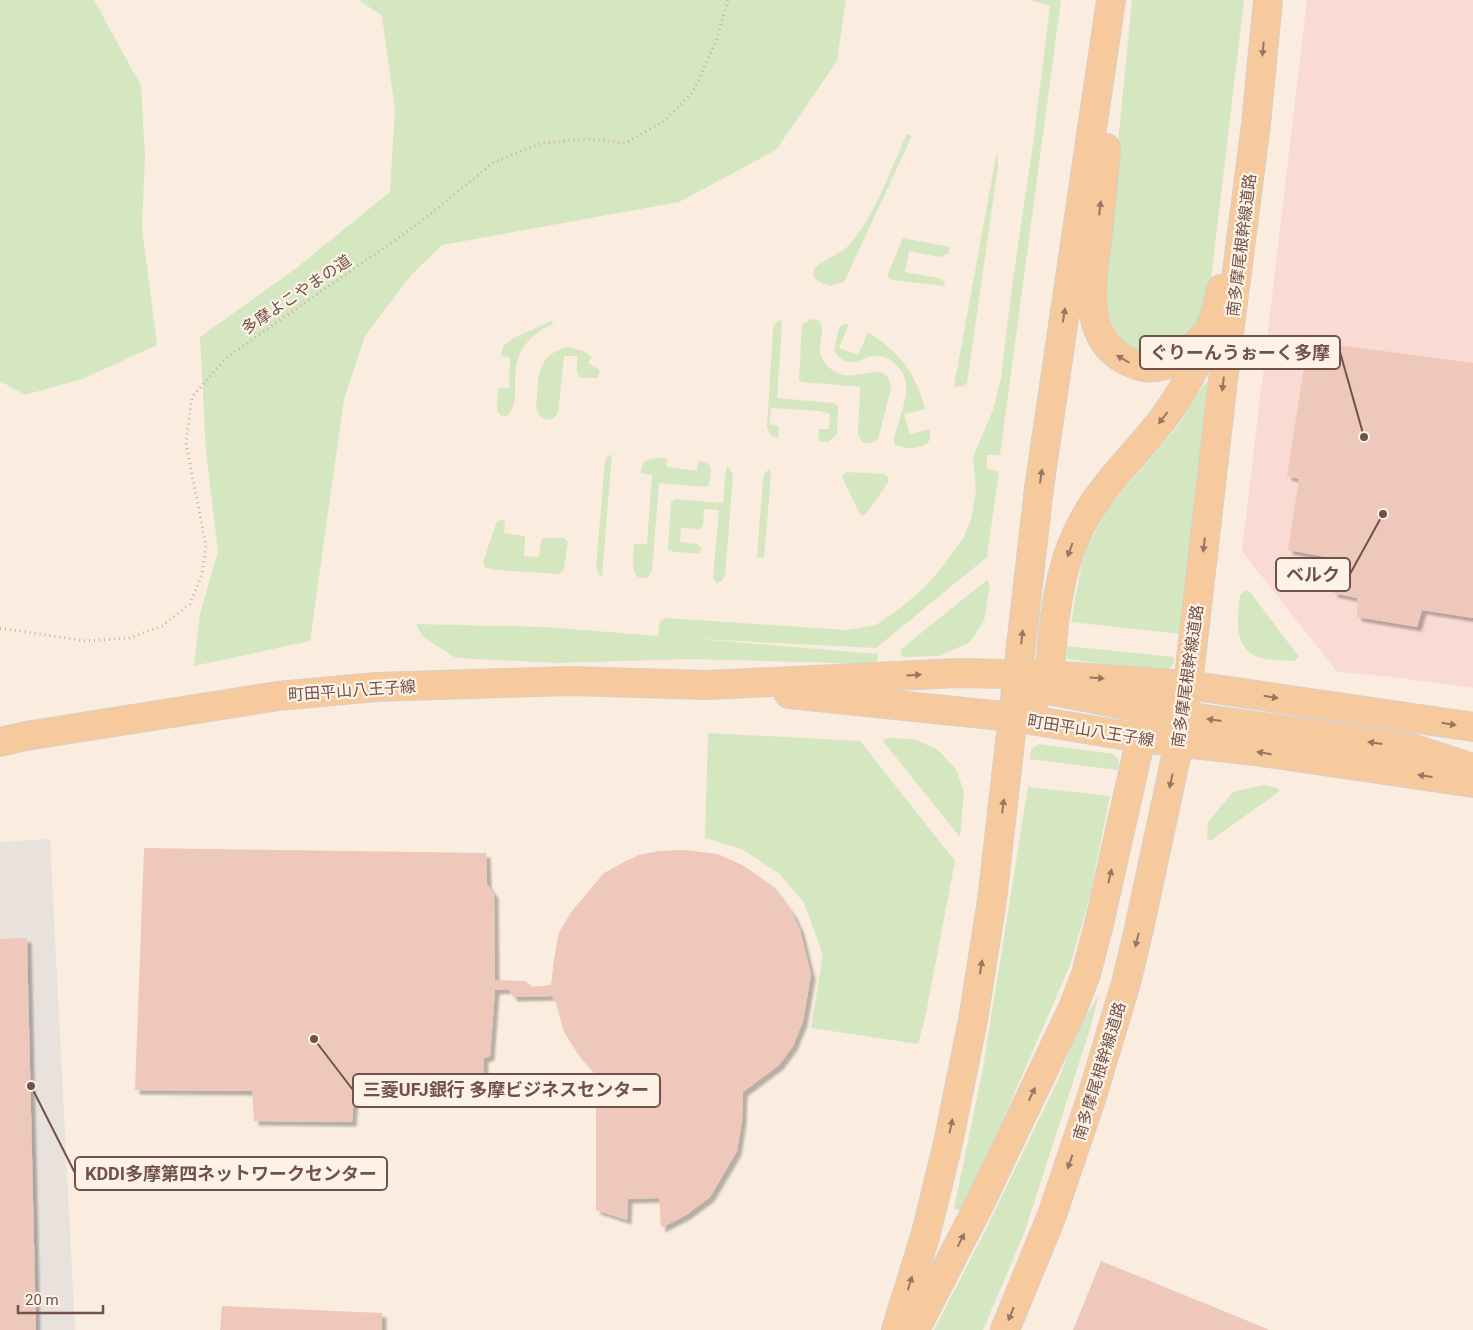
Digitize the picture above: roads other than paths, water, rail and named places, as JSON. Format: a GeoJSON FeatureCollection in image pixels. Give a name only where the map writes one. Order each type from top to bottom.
{"type":"FeatureCollection","features":[{"type":"Feature","properties":{"kind":"main road"},"geometry":{"type":"LineString","coordinates":[[1017,675],[1041,479],[1111,0]]}},
{"type":"Feature","properties":{"kind":"main road"},"geometry":{"type":"LineString","coordinates":[[1118,0],[1112,87],[1091,290],[1095,320],[1104,341],[1115,354],[1127,362],[1140,366],[1156,367],[1170,363],[1196,346],[1210,330]]}},
{"type":"Feature","properties":{"kind":"main road","name":"南多摩尾根幹線道路"},"geometry":{"type":"LineString","coordinates":[[1005,1330],[1052,1215],[1104,1059],[1138,933],[1179,743],[1188,685],[1222,390],[1256,124],[1268,0]]}},
{"type":"Feature","properties":{"kind":"main road"},"geometry":{"type":"LineString","coordinates":[[896,1330],[926,1233],[948,1143],[968,1046],[992,900],[1006,789],[1029,698],[1053,633],[1064,568],[1080,526],[1092,504],[1108,481],[1172,408],[1190,377],[1217,309],[1256,124]]}},
{"type":"Feature","properties":{"kind":"main road","name":"町田平山八王子線"},"geometry":{"type":"LineString","coordinates":[[0,742],[26,736],[269,697],[376,687],[569,681],[708,685],[957,673],[1017,675],[1029,698],[1146,724],[1179,743],[1255,751],[1473,783]]}},
{"type":"Feature","properties":{"kind":"main road"},"geometry":{"type":"LineString","coordinates":[[708,685],[1029,698],[1188,685],[1473,727]]}},
{"type":"Feature","properties":{"kind":"main road"},"geometry":{"type":"LineString","coordinates":[[915,1330],[979,1205],[1076,1000],[1086,974],[1146,724],[1172,693],[1188,685]]}},
{"type":"Feature","properties":{"kind":"main road"},"geometry":{"type":"LineString","coordinates":[[1029,698],[1146,724],[1183,716],[1408,747],[1473,768]]}},
{"type":"Feature","properties":{"kind":"place","name":"ぐりーんうぉーく多摩"},"geometry":{"type":"Point","coordinates":[1364,437]}},
{"type":"Feature","properties":{"kind":"place","name":"ベルク"},"geometry":{"type":"Point","coordinates":[1383,514]}},
{"type":"Feature","properties":{"kind":"place","name":"三菱UFJ銀行 多摩ビジネスセンター"},"geometry":{"type":"Point","coordinates":[314,1039]}},
{"type":"Feature","properties":{"kind":"place","name":"KDDI多摩第四ネットワークセンター"},"geometry":{"type":"Point","coordinates":[31,1086]}}]}
